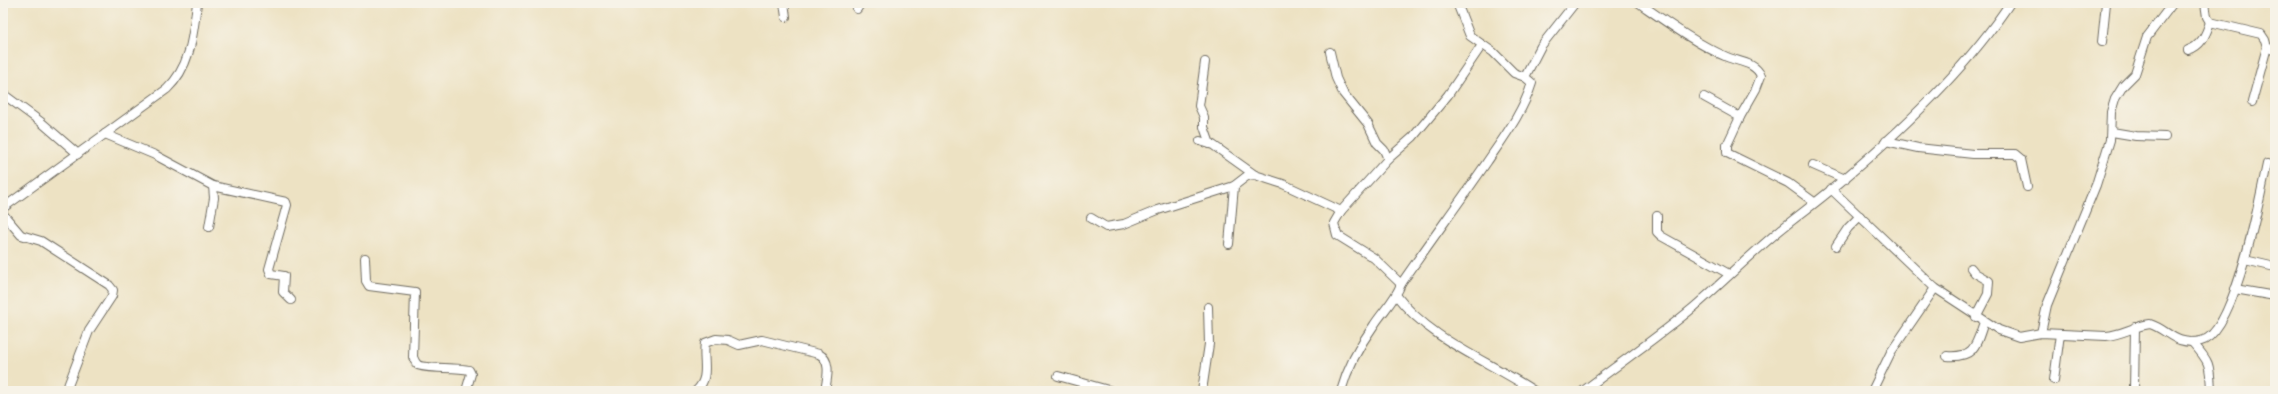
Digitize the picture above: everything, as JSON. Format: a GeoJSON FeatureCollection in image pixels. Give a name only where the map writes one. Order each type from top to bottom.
{"type":"FeatureCollection","features":[{"type":"Feature","properties":{"kind":"street"},"geometry":{"type":"LineString","coordinates":[[3,208],[167,89],[177,79],[186,62],[190,47],[197,3]]}},
{"type":"Feature","properties":{"kind":"street"},"geometry":{"type":"LineString","coordinates":[[784,3],[786,17]]}},
{"type":"Feature","properties":{"kind":"street"},"geometry":{"type":"LineString","coordinates":[[1341,391],[1352,360],[1373,325],[1396,295],[1401,284],[1470,188],[1519,113],[1527,99],[1532,83],[1525,77],[1514,73],[1467,32],[1457,3]]}},
{"type":"Feature","properties":{"kind":"street"},"geometry":{"type":"LineString","coordinates":[[1525,77],[1541,46],[1575,3]]}},
{"type":"Feature","properties":{"kind":"street"},"geometry":{"type":"LineString","coordinates":[[1639,3],[1720,53],[1749,64],[1759,72],[1760,82],[1740,117],[1727,145],[1727,152],[1788,183],[1814,202]]}},
{"type":"Feature","properties":{"kind":"street"},"geometry":{"type":"LineString","coordinates":[[1583,391],[1646,346],[1814,202],[1845,179],[1961,67],[1982,44],[2010,3]]}},
{"type":"Feature","properties":{"kind":"street"},"geometry":{"type":"LineString","coordinates":[[2102,42],[2106,3]]}},
{"type":"Feature","properties":{"kind":"street"},"geometry":{"type":"LineString","coordinates":[[2041,333],[2046,305],[2096,185],[2112,132],[2111,112],[2115,99],[2123,86],[2135,74],[2143,45],[2147,37],[2174,3]]}},
{"type":"Feature","properties":{"kind":"street"},"geometry":{"type":"LineString","coordinates":[[2205,3],[2206,17],[2210,22],[2261,34],[2267,47],[2275,51]]}},
{"type":"Feature","properties":{"kind":"street"},"geometry":{"type":"LineString","coordinates":[[2188,50],[2201,42],[2207,34],[2210,22]]}},
{"type":"Feature","properties":{"kind":"street"},"geometry":{"type":"LineString","coordinates":[[1401,284],[1365,252],[1338,236],[1334,225],[1341,211],[1388,159],[1413,137],[1434,112],[1482,45]]}},
{"type":"Feature","properties":{"kind":"street"},"geometry":{"type":"LineString","coordinates":[[2252,102],[2267,47]]}},
{"type":"Feature","properties":{"kind":"street"},"geometry":{"type":"LineString","coordinates":[[1330,52],[1336,78],[1343,93],[1368,124],[1377,143],[1384,150],[1388,159]]}},
{"type":"Feature","properties":{"kind":"street"},"geometry":{"type":"LineString","coordinates":[[1205,62],[1199,106],[1204,117],[1204,127],[1210,144]]}},
{"type":"Feature","properties":{"kind":"street"},"geometry":{"type":"LineString","coordinates":[[3,94],[47,126],[78,154]]}},
{"type":"Feature","properties":{"kind":"street"},"geometry":{"type":"LineString","coordinates":[[1704,97],[1740,117]]}},
{"type":"Feature","properties":{"kind":"street"},"geometry":{"type":"LineString","coordinates":[[2112,132],[2136,136],[2164,137]]}},
{"type":"Feature","properties":{"kind":"street"},"geometry":{"type":"LineString","coordinates":[[105,134],[155,155],[213,186],[286,202],[288,205],[269,269],[271,274],[284,276],[283,292],[291,300]]}},
{"type":"Feature","properties":{"kind":"street"},"geometry":{"type":"LineString","coordinates":[[1200,141],[1210,144],[1255,175],[1283,184],[1341,211]]}},
{"type":"Feature","properties":{"kind":"street"},"geometry":{"type":"LineString","coordinates":[[1886,141],[1918,148],[1972,154],[2015,154],[2021,159],[2027,187]]}},
{"type":"Feature","properties":{"kind":"street"},"geometry":{"type":"LineString","coordinates":[[1831,189],[1934,288],[1976,317],[1999,330],[2019,337],[2041,333],[2116,336],[2135,327],[2150,324],[2173,338],[2192,342],[2202,341],[2214,332],[2235,289],[2245,260],[2267,164]]}},
{"type":"Feature","properties":{"kind":"street"},"geometry":{"type":"LineString","coordinates":[[1813,165],[1845,179]]}},
{"type":"Feature","properties":{"kind":"street"},"geometry":{"type":"LineString","coordinates":[[1091,218],[1106,227],[1117,226],[1158,210],[1234,186],[1247,176],[1255,175]]}},
{"type":"Feature","properties":{"kind":"street"},"geometry":{"type":"LineString","coordinates":[[209,227],[214,198],[213,186]]}},
{"type":"Feature","properties":{"kind":"street"},"geometry":{"type":"LineString","coordinates":[[1229,244],[1234,186]]}},
{"type":"Feature","properties":{"kind":"street"},"geometry":{"type":"LineString","coordinates":[[3,214],[21,235],[41,241],[109,285],[113,290],[112,296],[90,331],[66,391]]}},
{"type":"Feature","properties":{"kind":"street"},"geometry":{"type":"LineString","coordinates":[[1657,216],[1656,232],[1729,274]]}},
{"type":"Feature","properties":{"kind":"street"},"geometry":{"type":"LineString","coordinates":[[1836,246],[1848,228],[1860,216]]}},
{"type":"Feature","properties":{"kind":"street"},"geometry":{"type":"LineString","coordinates":[[365,258],[366,281],[369,286],[415,292],[413,357],[418,366],[452,367],[469,370],[471,374],[466,391]]}},
{"type":"Feature","properties":{"kind":"street"},"geometry":{"type":"LineString","coordinates":[[2245,260],[2275,267]]}},
{"type":"Feature","properties":{"kind":"street"},"geometry":{"type":"LineString","coordinates":[[1971,268],[1975,273],[1989,280],[1988,294],[1976,317]]}},
{"type":"Feature","properties":{"kind":"street"},"geometry":{"type":"LineString","coordinates":[[1872,391],[1891,352],[1934,288]]}},
{"type":"Feature","properties":{"kind":"street"},"geometry":{"type":"LineString","coordinates":[[2235,289],[2275,296]]}},
{"type":"Feature","properties":{"kind":"street"},"geometry":{"type":"LineString","coordinates":[[1396,295],[1408,309],[1437,331],[1534,391]]}},
{"type":"Feature","properties":{"kind":"street"},"geometry":{"type":"LineString","coordinates":[[1202,391],[1209,352],[1208,307]]}},
{"type":"Feature","properties":{"kind":"street"},"geometry":{"type":"LineString","coordinates":[[1946,356],[1961,357],[1969,353],[1977,341],[1984,322]]}},
{"type":"Feature","properties":{"kind":"street"},"geometry":{"type":"LineString","coordinates":[[2134,391],[2135,327]]}},
{"type":"Feature","properties":{"kind":"street"},"geometry":{"type":"LineString","coordinates":[[2054,380],[2060,334]]}},
{"type":"Feature","properties":{"kind":"street"},"geometry":{"type":"LineString","coordinates":[[696,391],[703,382],[705,373],[705,343],[716,339],[728,340],[739,345],[762,340],[819,354],[823,356],[827,364],[825,391]]}},
{"type":"Feature","properties":{"kind":"street"},"geometry":{"type":"LineString","coordinates":[[2192,342],[2207,359],[2210,365],[2211,391]]}},
{"type":"Feature","properties":{"kind":"street"},"geometry":{"type":"LineString","coordinates":[[1058,376],[1112,391]]}}]}
